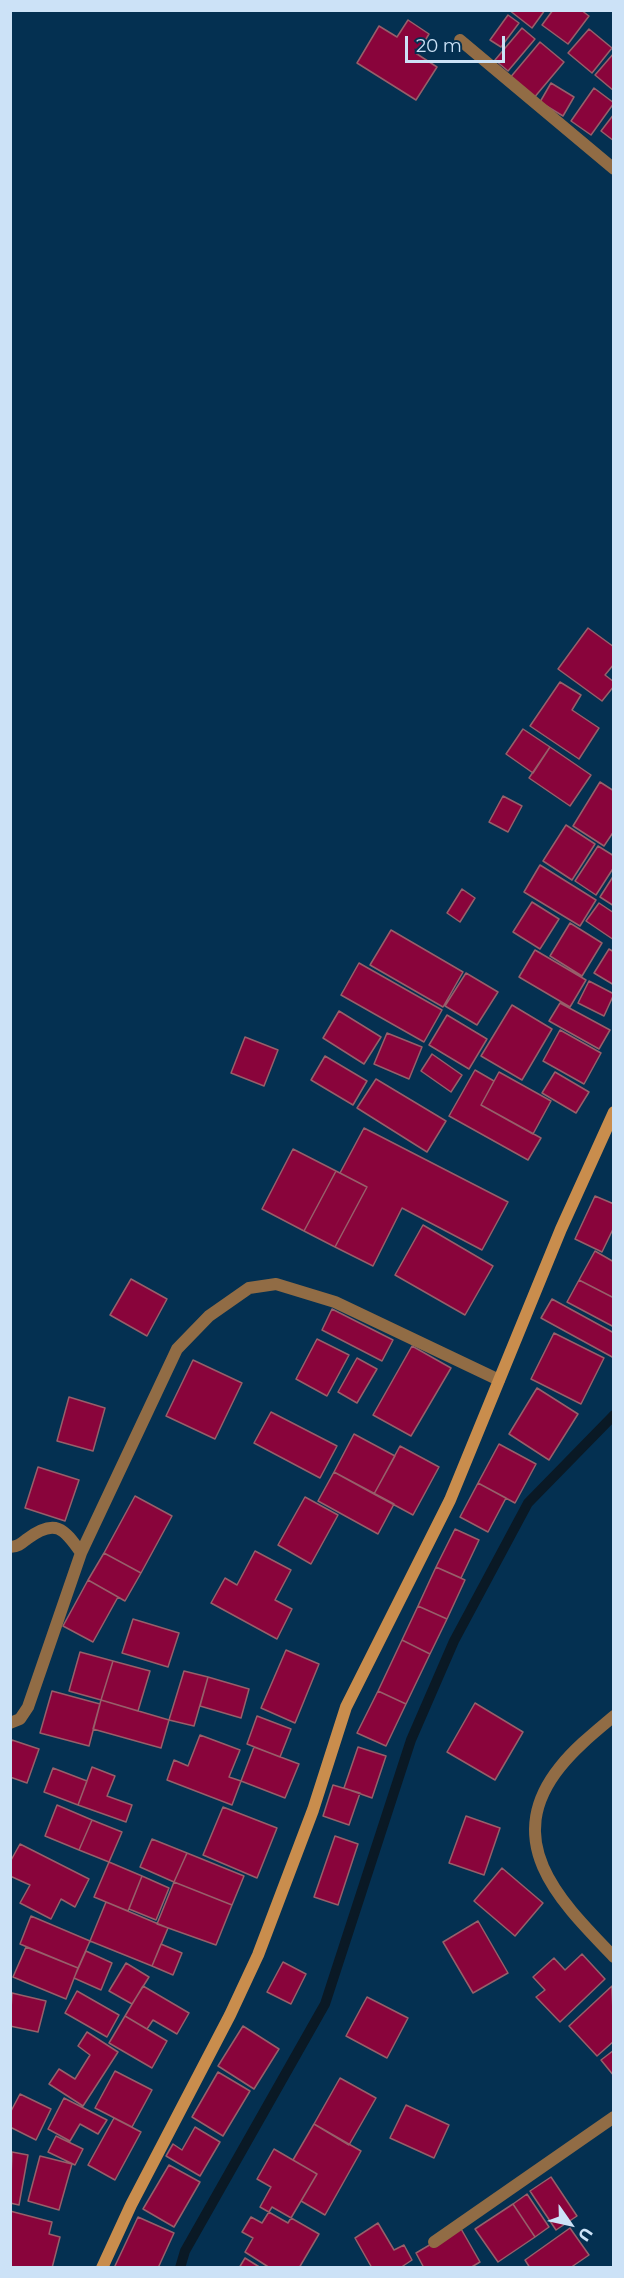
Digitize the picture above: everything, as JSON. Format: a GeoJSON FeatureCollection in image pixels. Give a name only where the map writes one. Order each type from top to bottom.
{"type":"FeatureCollection","features":[{"type":"Feature","properties":{"kind":"street"},"geometry":{"type":"LineString","coordinates":[[460,40],[614,169]]}},
{"type":"Feature","properties":{"kind":"street"},"geometry":{"type":"LineString","coordinates":[[102,2268],[131,2205],[230,2015],[258,1956],[313,1810],[346,1707],[364,1667],[434,1535],[561,1229],[614,1112]]}},
{"type":"Feature","properties":{"kind":"street"},"geometry":{"type":"LineString","coordinates":[[10,1723],[20,1719],[28,1707],[81,1553],[177,1349],[209,1316],[249,1288],[276,1284],[335,1302],[499,1380]]}},
{"type":"Feature","properties":{"kind":"street"},"geometry":{"type":"LineString","coordinates":[[10,1547],[16,1547],[36,1532],[50,1526],[68,1535],[81,1553]]}},
{"type":"Feature","properties":{"kind":"street"},"geometry":{"type":"LineString","coordinates":[[614,1716],[560,1767],[541,1802],[534,1825],[537,1851],[548,1879],[572,1914],[614,1957]]}},
{"type":"Feature","properties":{"kind":"street"},"geometry":{"type":"LineString","coordinates":[[434,2242],[614,2117]]}},
{"type":"Feature","properties":{"kind":"building"},"geometry":{"type":"Polygon","coordinates":[[[509,10],[545,10],[532,28],[509,10]]]}},
{"type":"Feature","properties":{"kind":"building"},"geometry":{"type":"Polygon","coordinates":[[[553,10],[581,10],[589,16],[568,44],[542,25],[553,10]]]}},
{"type":"Feature","properties":{"kind":"building"},"geometry":{"type":"Polygon","coordinates":[[[508,15],[519,23],[501,47],[490,40],[508,15]]]}},
{"type":"Feature","properties":{"kind":"building"},"geometry":{"type":"Polygon","coordinates":[[[408,20],[429,34],[417,54],[437,67],[416,100],[357,63],[379,26],[397,37],[408,20]]]}},
{"type":"Feature","properties":{"kind":"building"},"geometry":{"type":"Polygon","coordinates":[[[522,28],[535,39],[508,71],[495,60],[522,28]]]}},
{"type":"Feature","properties":{"kind":"building"},"geometry":{"type":"Polygon","coordinates":[[[589,29],[612,48],[592,73],[568,53],[589,29]]]}},
{"type":"Feature","properties":{"kind":"building"},"geometry":{"type":"Polygon","coordinates":[[[540,42],[564,62],[533,99],[509,79],[540,42]]]}},
{"type":"Feature","properties":{"kind":"building"},"geometry":{"type":"Polygon","coordinates":[[[614,53],[614,91],[595,75],[614,53]]]}},
{"type":"Feature","properties":{"kind":"building"},"geometry":{"type":"Polygon","coordinates":[[[551,83],[574,97],[563,116],[540,102],[551,83]]]}},
{"type":"Feature","properties":{"kind":"building"},"geometry":{"type":"Polygon","coordinates":[[[594,88],[614,103],[591,135],[571,121],[594,88]]]}},
{"type":"Feature","properties":{"kind":"building"},"geometry":{"type":"Polygon","coordinates":[[[614,114],[614,141],[601,131],[614,114]]]}},
{"type":"Feature","properties":{"kind":"building"},"geometry":{"type":"Polygon","coordinates":[[[588,628],[614,647],[614,664],[605,675],[614,682],[614,686],[602,701],[558,669],[588,628]]]}},
{"type":"Feature","properties":{"kind":"building"},"geometry":{"type":"Polygon","coordinates":[[[560,682],[581,695],[572,710],[599,728],[579,759],[530,726],[560,682]]]}},
{"type":"Feature","properties":{"kind":"building"},"geometry":{"type":"Polygon","coordinates":[[[523,729],[550,747],[533,773],[506,754],[523,729]]]}},
{"type":"Feature","properties":{"kind":"building"},"geometry":{"type":"Polygon","coordinates":[[[550,747],[591,775],[570,806],[529,778],[550,747]]]}},
{"type":"Feature","properties":{"kind":"building"},"geometry":{"type":"Polygon","coordinates":[[[600,782],[614,791],[614,831],[604,846],[573,826],[600,782]]]}},
{"type":"Feature","properties":{"kind":"building"},"geometry":{"type":"Polygon","coordinates":[[[503,796],[522,806],[508,832],[489,822],[503,796]]]}},
{"type":"Feature","properties":{"kind":"building"},"geometry":{"type":"Polygon","coordinates":[[[566,825],[595,844],[572,880],[543,861],[566,825]]]}},
{"type":"Feature","properties":{"kind":"building"},"geometry":{"type":"Polygon","coordinates":[[[598,846],[614,856],[614,867],[596,895],[575,881],[598,846]]]}},
{"type":"Feature","properties":{"kind":"building"},"geometry":{"type":"Polygon","coordinates":[[[540,865],[596,900],[580,926],[524,892],[540,865]]]}},
{"type":"Feature","properties":{"kind":"building"},"geometry":{"type":"Polygon","coordinates":[[[614,875],[614,906],[600,897],[614,875]]]}},
{"type":"Feature","properties":{"kind":"building"},"geometry":{"type":"Polygon","coordinates":[[[462,889],[475,898],[460,922],[447,913],[462,889]]]}},
{"type":"Feature","properties":{"kind":"building"},"geometry":{"type":"Polygon","coordinates":[[[532,902],[559,919],[540,949],[513,932],[532,902]]]}},
{"type":"Feature","properties":{"kind":"building"},"geometry":{"type":"Polygon","coordinates":[[[599,903],[614,913],[614,940],[586,921],[599,903]]]}},
{"type":"Feature","properties":{"kind":"building"},"geometry":{"type":"Polygon","coordinates":[[[570,923],[602,943],[582,976],[550,956],[570,923]]]}},
{"type":"Feature","properties":{"kind":"building"},"geometry":{"type":"Polygon","coordinates":[[[391,930],[463,972],[443,1007],[370,965],[391,930]]]}},
{"type":"Feature","properties":{"kind":"building"},"geometry":{"type":"Polygon","coordinates":[[[609,949],[614,952],[614,985],[594,973],[609,949]]]}},
{"type":"Feature","properties":{"kind":"building"},"geometry":{"type":"Polygon","coordinates":[[[535,950],[586,980],[570,1007],[519,977],[535,950]]]}},
{"type":"Feature","properties":{"kind":"building"},"geometry":{"type":"Polygon","coordinates":[[[359,963],[442,1010],[424,1042],[341,995],[359,963]]]}},
{"type":"Feature","properties":{"kind":"building"},"geometry":{"type":"Polygon","coordinates":[[[466,973],[498,992],[477,1025],[445,1006],[466,973]]]}},
{"type":"Feature","properties":{"kind":"building"},"geometry":{"type":"Polygon","coordinates":[[[589,981],[614,994],[604,1016],[578,1003],[589,981]]]}},
{"type":"Feature","properties":{"kind":"building"},"geometry":{"type":"Polygon","coordinates":[[[560,1003],[610,1030],[599,1049],[549,1021],[560,1003]]]}},
{"type":"Feature","properties":{"kind":"building"},"geometry":{"type":"Polygon","coordinates":[[[512,1005],[552,1029],[522,1080],[481,1056],[512,1005]]]}},
{"type":"Feature","properties":{"kind":"building"},"geometry":{"type":"Polygon","coordinates":[[[339,1011],[381,1037],[364,1064],[323,1038],[339,1011]]]}},
{"type":"Feature","properties":{"kind":"building"},"geometry":{"type":"Polygon","coordinates":[[[447,1015],[487,1039],[469,1069],[429,1045],[447,1015]]]}},
{"type":"Feature","properties":{"kind":"building"},"geometry":{"type":"Polygon","coordinates":[[[560,1030],[601,1053],[584,1084],[543,1061],[560,1030]]]}},
{"type":"Feature","properties":{"kind":"building"},"geometry":{"type":"Polygon","coordinates":[[[387,1033],[422,1047],[409,1079],[374,1064],[387,1033]]]}},
{"type":"Feature","properties":{"kind":"building"},"geometry":{"type":"Polygon","coordinates":[[[245,1037],[278,1050],[264,1086],[231,1073],[245,1037]]]}},
{"type":"Feature","properties":{"kind":"building"},"geometry":{"type":"Polygon","coordinates":[[[432,1054],[462,1075],[451,1092],[421,1071],[432,1054]]]}},
{"type":"Feature","properties":{"kind":"building"},"geometry":{"type":"Polygon","coordinates":[[[325,1056],[367,1081],[353,1105],[311,1080],[325,1056]]]}},
{"type":"Feature","properties":{"kind":"building"},"geometry":{"type":"Polygon","coordinates":[[[475,1070],[494,1081],[481,1105],[541,1138],[528,1160],[449,1116],[475,1070]]]}},
{"type":"Feature","properties":{"kind":"building"},"geometry":{"type":"Polygon","coordinates":[[[499,1072],[551,1101],[533,1134],[481,1105],[499,1072]]]}},
{"type":"Feature","properties":{"kind":"building"},"geometry":{"type":"Polygon","coordinates":[[[555,1072],[589,1092],[576,1113],[542,1093],[555,1072]]]}},
{"type":"Feature","properties":{"kind":"building"},"geometry":{"type":"Polygon","coordinates":[[[376,1079],[446,1121],[427,1152],[357,1108],[376,1079]]]}},
{"type":"Feature","properties":{"kind":"building"},"geometry":{"type":"Polygon","coordinates":[[[364,1128],[508,1202],[482,1250],[402,1208],[373,1266],[335,1247],[367,1187],[340,1173],[364,1128]]]}},
{"type":"Feature","properties":{"kind":"building"},"geometry":{"type":"Polygon","coordinates":[[[293,1149],[336,1171],[304,1231],[262,1209],[293,1149]]]}},
{"type":"Feature","properties":{"kind":"building"},"geometry":{"type":"Polygon","coordinates":[[[336,1171],[367,1187],[335,1247],[304,1231],[336,1171]]]}},
{"type":"Feature","properties":{"kind":"building"},"geometry":{"type":"Polygon","coordinates":[[[595,1196],[614,1204],[614,1227],[602,1252],[575,1239],[595,1196]]]}},
{"type":"Feature","properties":{"kind":"building"},"geometry":{"type":"Polygon","coordinates":[[[423,1225],[493,1266],[465,1315],[395,1275],[423,1225]]]}},
{"type":"Feature","properties":{"kind":"building"},"geometry":{"type":"Polygon","coordinates":[[[595,1251],[614,1262],[614,1298],[579,1280],[595,1251]]]}},
{"type":"Feature","properties":{"kind":"building"},"geometry":{"type":"Polygon","coordinates":[[[131,1279],[167,1299],[147,1336],[110,1315],[131,1279]]]}},
{"type":"Feature","properties":{"kind":"building"},"geometry":{"type":"Polygon","coordinates":[[[579,1280],[614,1298],[614,1327],[567,1302],[579,1280]]]}},
{"type":"Feature","properties":{"kind":"building"},"geometry":{"type":"Polygon","coordinates":[[[552,1299],[614,1333],[614,1358],[541,1318],[552,1299]]]}},
{"type":"Feature","properties":{"kind":"building"},"geometry":{"type":"Polygon","coordinates":[[[332,1309],[393,1340],[382,1361],[322,1330],[332,1309]]]}},
{"type":"Feature","properties":{"kind":"building"},"geometry":{"type":"Polygon","coordinates":[[[554,1333],[604,1358],[581,1404],[531,1379],[554,1333]]]}},
{"type":"Feature","properties":{"kind":"building"},"geometry":{"type":"Polygon","coordinates":[[[317,1339],[349,1355],[327,1396],[296,1379],[317,1339]]]}},
{"type":"Feature","properties":{"kind":"building"},"geometry":{"type":"Polygon","coordinates":[[[412,1346],[451,1368],[411,1436],[373,1415],[412,1346]]]}},
{"type":"Feature","properties":{"kind":"building"},"geometry":{"type":"Polygon","coordinates":[[[357,1358],[377,1369],[357,1403],[338,1392],[357,1358]]]}},
{"type":"Feature","properties":{"kind":"building"},"geometry":{"type":"Polygon","coordinates":[[[193,1360],[242,1383],[215,1439],[166,1416],[193,1360]]]}},
{"type":"Feature","properties":{"kind":"building"},"geometry":{"type":"Polygon","coordinates":[[[537,1388],[578,1414],[549,1460],[509,1434],[537,1388]]]}},
{"type":"Feature","properties":{"kind":"building"},"geometry":{"type":"Polygon","coordinates":[[[69,1397],[105,1408],[93,1451],[57,1441],[69,1397]]]}},
{"type":"Feature","properties":{"kind":"building"},"geometry":{"type":"Polygon","coordinates":[[[271,1412],[337,1446],[320,1478],[254,1443],[271,1412]]]}},
{"type":"Feature","properties":{"kind":"building"},"geometry":{"type":"Polygon","coordinates":[[[354,1434],[395,1456],[374,1494],[334,1472],[354,1434]]]}},
{"type":"Feature","properties":{"kind":"building"},"geometry":{"type":"Polygon","coordinates":[[[499,1444],[536,1464],[515,1503],[478,1483],[499,1444]]]}},
{"type":"Feature","properties":{"kind":"building"},"geometry":{"type":"Polygon","coordinates":[[[400,1446],[439,1467],[413,1515],[374,1494],[400,1446]]]}},
{"type":"Feature","properties":{"kind":"building"},"geometry":{"type":"Polygon","coordinates":[[[38,1467],[79,1480],[65,1521],[25,1508],[38,1467]]]}},
{"type":"Feature","properties":{"kind":"building"},"geometry":{"type":"Polygon","coordinates":[[[334,1472],[394,1504],[378,1534],[318,1501],[334,1472]]]}},
{"type":"Feature","properties":{"kind":"building"},"geometry":{"type":"Polygon","coordinates":[[[478,1483],[506,1498],[488,1532],[460,1517],[478,1483]]]}},
{"type":"Feature","properties":{"kind":"building"},"geometry":{"type":"Polygon","coordinates":[[[135,1496],[172,1516],[141,1573],[104,1553],[135,1496]]]}},
{"type":"Feature","properties":{"kind":"building"},"geometry":{"type":"Polygon","coordinates":[[[305,1497],[338,1515],[311,1564],[278,1545],[305,1497]]]}},
{"type":"Feature","properties":{"kind":"building"},"geometry":{"type":"Polygon","coordinates":[[[455,1529],[479,1540],[461,1578],[436,1567],[455,1529]]]}},
{"type":"Feature","properties":{"kind":"building"},"geometry":{"type":"Polygon","coordinates":[[[255,1551],[291,1570],[275,1600],[292,1609],[277,1639],[211,1603],[225,1578],[237,1585],[255,1551]]]}},
{"type":"Feature","properties":{"kind":"building"},"geometry":{"type":"Polygon","coordinates":[[[104,1553],[141,1573],[125,1601],[88,1580],[104,1553]]]}},
{"type":"Feature","properties":{"kind":"building"},"geometry":{"type":"Polygon","coordinates":[[[436,1567],[465,1580],[447,1619],[418,1606],[436,1567]]]}},
{"type":"Feature","properties":{"kind":"building"},"geometry":{"type":"Polygon","coordinates":[[[88,1580],[118,1597],[93,1642],[63,1626],[88,1580]]]}},
{"type":"Feature","properties":{"kind":"building"},"geometry":{"type":"Polygon","coordinates":[[[418,1606],[447,1619],[430,1654],[402,1640],[418,1606]]]}},
{"type":"Feature","properties":{"kind":"building"},"geometry":{"type":"Polygon","coordinates":[[[133,1619],[179,1633],[168,1667],[122,1653],[133,1619]]]}},
{"type":"Feature","properties":{"kind":"building"},"geometry":{"type":"Polygon","coordinates":[[[402,1640],[430,1654],[406,1704],[378,1691],[402,1640]]]}},
{"type":"Feature","properties":{"kind":"building"},"geometry":{"type":"Polygon","coordinates":[[[286,1650],[319,1664],[295,1723],[261,1708],[286,1650]]]}},
{"type":"Feature","properties":{"kind":"building"},"geometry":{"type":"Polygon","coordinates":[[[80,1652],[113,1661],[101,1700],[69,1691],[80,1652]]]}},
{"type":"Feature","properties":{"kind":"building"},"geometry":{"type":"Polygon","coordinates":[[[113,1661],[150,1671],[138,1711],[101,1700],[113,1661]]]}},
{"type":"Feature","properties":{"kind":"building"},"geometry":{"type":"Polygon","coordinates":[[[184,1671],[208,1677],[194,1726],[169,1720],[184,1671]]]}},
{"type":"Feature","properties":{"kind":"building"},"geometry":{"type":"Polygon","coordinates":[[[208,1677],[249,1689],[241,1718],[200,1706],[208,1677]]]}},
{"type":"Feature","properties":{"kind":"building"},"geometry":{"type":"Polygon","coordinates":[[[52,1691],[100,1704],[89,1746],[40,1733],[52,1691]]]}},
{"type":"Feature","properties":{"kind":"building"},"geometry":{"type":"Polygon","coordinates":[[[378,1691],[406,1704],[386,1746],[357,1733],[378,1691]]]}},
{"type":"Feature","properties":{"kind":"building"},"geometry":{"type":"Polygon","coordinates":[[[101,1700],[169,1720],[161,1748],[93,1729],[101,1700]]]}},
{"type":"Feature","properties":{"kind":"building"},"geometry":{"type":"Polygon","coordinates":[[[475,1703],[523,1732],[495,1780],[447,1752],[475,1703]]]}},
{"type":"Feature","properties":{"kind":"building"},"geometry":{"type":"Polygon","coordinates":[[[257,1716],[291,1729],[280,1757],[247,1744],[257,1716]]]}},
{"type":"Feature","properties":{"kind":"building"},"geometry":{"type":"Polygon","coordinates":[[[200,1735],[240,1750],[229,1777],[241,1781],[232,1805],[167,1780],[174,1760],[188,1766],[200,1735]]]}},
{"type":"Feature","properties":{"kind":"building"},"geometry":{"type":"Polygon","coordinates":[[[12,1740],[39,1749],[27,1783],[10,1777],[12,1740]]]}},
{"type":"Feature","properties":{"kind":"building"},"geometry":{"type":"Polygon","coordinates":[[[254,1747],[299,1764],[285,1798],[241,1781],[254,1747]]]}},
{"type":"Feature","properties":{"kind":"building"},"geometry":{"type":"Polygon","coordinates":[[[358,1747],[386,1756],[372,1798],[344,1788],[358,1747]]]}},
{"type":"Feature","properties":{"kind":"building"},"geometry":{"type":"Polygon","coordinates":[[[92,1767],[115,1776],[107,1796],[132,1805],[126,1822],[78,1805],[92,1767]]]}},
{"type":"Feature","properties":{"kind":"building"},"geometry":{"type":"Polygon","coordinates":[[[53,1768],[87,1781],[78,1805],[44,1792],[53,1768]]]}},
{"type":"Feature","properties":{"kind":"building"},"geometry":{"type":"Polygon","coordinates":[[[333,1785],[360,1793],[349,1825],[323,1816],[333,1785]]]}},
{"type":"Feature","properties":{"kind":"building"},"geometry":{"type":"Polygon","coordinates":[[[57,1805],[92,1820],[79,1850],[45,1836],[57,1805]]]}},
{"type":"Feature","properties":{"kind":"building"},"geometry":{"type":"Polygon","coordinates":[[[223,1807],[277,1828],[257,1878],[203,1855],[223,1807]]]}},
{"type":"Feature","properties":{"kind":"building"},"geometry":{"type":"Polygon","coordinates":[[[466,1816],[500,1828],[484,1875],[449,1863],[466,1816]]]}},
{"type":"Feature","properties":{"kind":"building"},"geometry":{"type":"Polygon","coordinates":[[[92,1820],[122,1832],[109,1862],[79,1850],[92,1820]]]}},
{"type":"Feature","properties":{"kind":"building"},"geometry":{"type":"Polygon","coordinates":[[[335,1836],[358,1844],[338,1905],[314,1897],[335,1836]]]}},
{"type":"Feature","properties":{"kind":"building"},"geometry":{"type":"Polygon","coordinates":[[[152,1839],[187,1853],[174,1882],[140,1867],[152,1839]]]}},
{"type":"Feature","properties":{"kind":"building"},"geometry":{"type":"Polygon","coordinates":[[[20,1844],[89,1879],[75,1907],[61,1899],[51,1919],[20,1903],[30,1885],[10,1876],[10,1862],[20,1844]]]}},
{"type":"Feature","properties":{"kind":"building"},"geometry":{"type":"Polygon","coordinates":[[[187,1853],[244,1876],[232,1905],[174,1882],[187,1853]]]}},
{"type":"Feature","properties":{"kind":"building"},"geometry":{"type":"Polygon","coordinates":[[[109,1862],[142,1876],[128,1911],[94,1897],[109,1862]]]}},
{"type":"Feature","properties":{"kind":"building"},"geometry":{"type":"Polygon","coordinates":[[[502,1868],[543,1903],[515,1936],[474,1901],[502,1868]]]}},
{"type":"Feature","properties":{"kind":"building"},"geometry":{"type":"Polygon","coordinates":[[[142,1876],[169,1888],[156,1920],[129,1909],[142,1876]]]}},
{"type":"Feature","properties":{"kind":"building"},"geometry":{"type":"Polygon","coordinates":[[[174,1882],[232,1905],[216,1945],[157,1924],[174,1882]]]}},
{"type":"Feature","properties":{"kind":"building"},"geometry":{"type":"Polygon","coordinates":[[[106,1902],[168,1928],[152,1966],[90,1941],[106,1902]]]}},
{"type":"Feature","properties":{"kind":"building"},"geometry":{"type":"Polygon","coordinates":[[[31,1916],[90,1941],[78,1968],[20,1944],[31,1916]]]}},
{"type":"Feature","properties":{"kind":"building"},"geometry":{"type":"Polygon","coordinates":[[[478,1921],[508,1973],[473,1993],[443,1942],[478,1921]]]}},
{"type":"Feature","properties":{"kind":"building"},"geometry":{"type":"Polygon","coordinates":[[[161,1944],[182,1953],[173,1975],[152,1966],[161,1944]]]}},
{"type":"Feature","properties":{"kind":"building"},"geometry":{"type":"Polygon","coordinates":[[[26,1947],[78,1968],[66,1999],[13,1977],[26,1947]]]}},
{"type":"Feature","properties":{"kind":"building"},"geometry":{"type":"Polygon","coordinates":[[[86,1951],[112,1963],[101,1990],[74,1978],[86,1951]]]}},
{"type":"Feature","properties":{"kind":"building"},"geometry":{"type":"Polygon","coordinates":[[[582,1954],[605,1979],[560,2022],[536,1997],[545,1990],[533,1977],[554,1958],[565,1970],[582,1954]]]}},
{"type":"Feature","properties":{"kind":"building"},"geometry":{"type":"Polygon","coordinates":[[[283,1962],[306,1974],[291,2004],[267,1992],[283,1962]]]}},
{"type":"Feature","properties":{"kind":"building"},"geometry":{"type":"Polygon","coordinates":[[[126,1963],[149,1977],[132,2004],[109,1991],[126,1963]]]}},
{"type":"Feature","properties":{"kind":"building"},"geometry":{"type":"Polygon","coordinates":[[[143,1986],[189,2013],[177,2034],[153,2020],[147,2029],[125,2016],[143,1986]]]}},
{"type":"Feature","properties":{"kind":"building"},"geometry":{"type":"Polygon","coordinates":[[[612,1986],[614,2041],[597,2056],[569,2026],[612,1986]]]}},
{"type":"Feature","properties":{"kind":"building"},"geometry":{"type":"Polygon","coordinates":[[[77,1991],[119,2015],[107,2037],[65,2013],[77,1991]]]}},
{"type":"Feature","properties":{"kind":"building"},"geometry":{"type":"Polygon","coordinates":[[[12,1993],[46,2001],[38,2032],[10,2026],[12,1993]]]}},
{"type":"Feature","properties":{"kind":"building"},"geometry":{"type":"Polygon","coordinates":[[[367,1997],[408,2018],[387,2058],[346,2036],[367,1997]]]}},
{"type":"Feature","properties":{"kind":"building"},"geometry":{"type":"Polygon","coordinates":[[[125,2016],[167,2041],[152,2068],[109,2043],[125,2016]]]}},
{"type":"Feature","properties":{"kind":"building"},"geometry":{"type":"Polygon","coordinates":[[[243,2026],[279,2049],[254,2089],[218,2066],[243,2026]]]}},
{"type":"Feature","properties":{"kind":"building"},"geometry":{"type":"Polygon","coordinates":[[[87,2032],[118,2052],[83,2106],[49,2084],[59,2069],[75,2079],[90,2055],[78,2046],[87,2032]]]}},
{"type":"Feature","properties":{"kind":"building"},"geometry":{"type":"Polygon","coordinates":[[[614,2050],[614,2076],[601,2060],[614,2050]]]}},
{"type":"Feature","properties":{"kind":"building"},"geometry":{"type":"Polygon","coordinates":[[[115,2071],[152,2090],[132,2127],[95,2108],[115,2071]]]}},
{"type":"Feature","properties":{"kind":"building"},"geometry":{"type":"Polygon","coordinates":[[[218,2072],[250,2091],[223,2136],[192,2117],[218,2072]]]}},
{"type":"Feature","properties":{"kind":"building"},"geometry":{"type":"Polygon","coordinates":[[[340,2078],[376,2098],[349,2145],[314,2124],[340,2078]]]}},
{"type":"Feature","properties":{"kind":"building"},"geometry":{"type":"Polygon","coordinates":[[[20,2094],[51,2109],[36,2140],[10,2127],[10,2113],[20,2094]]]}},
{"type":"Feature","properties":{"kind":"building"},"geometry":{"type":"Polygon","coordinates":[[[64,2098],[107,2120],[98,2134],[80,2124],[70,2141],[48,2129],[64,2098]]]}},
{"type":"Feature","properties":{"kind":"building"},"geometry":{"type":"Polygon","coordinates":[[[406,2105],[449,2125],[434,2158],[390,2138],[406,2105]]]}},
{"type":"Feature","properties":{"kind":"building"},"geometry":{"type":"Polygon","coordinates":[[[114,2118],[141,2132],[115,2180],[88,2165],[114,2118]]]}},
{"type":"Feature","properties":{"kind":"building"},"geometry":{"type":"Polygon","coordinates":[[[314,2124],[361,2151],[325,2215],[301,2201],[317,2174],[293,2160],[314,2124]]]}},
{"type":"Feature","properties":{"kind":"building"},"geometry":{"type":"Polygon","coordinates":[[[195,2127],[220,2142],[200,2176],[166,2156],[173,2144],[182,2150],[195,2127]]]}},
{"type":"Feature","properties":{"kind":"building"},"geometry":{"type":"Polygon","coordinates":[[[56,2136],[83,2149],[75,2165],[48,2152],[56,2136]]]}},
{"type":"Feature","properties":{"kind":"building"},"geometry":{"type":"Polygon","coordinates":[[[274,2149],[317,2174],[288,2223],[260,2207],[271,2187],[257,2179],[274,2149]]]}},
{"type":"Feature","properties":{"kind":"building"},"geometry":{"type":"Polygon","coordinates":[[[12,2152],[28,2155],[19,2205],[10,2203],[12,2152]]]}},
{"type":"Feature","properties":{"kind":"building"},"geometry":{"type":"Polygon","coordinates":[[[40,2156],[72,2164],[59,2210],[28,2201],[40,2156]]]}},
{"type":"Feature","properties":{"kind":"building"},"geometry":{"type":"Polygon","coordinates":[[[169,2165],[200,2182],[174,2227],[143,2209],[169,2165]]]}},
{"type":"Feature","properties":{"kind":"building"},"geometry":{"type":"Polygon","coordinates":[[[551,2177],[577,2216],[556,2230],[530,2191],[551,2177]]]}},
{"type":"Feature","properties":{"kind":"building"},"geometry":{"type":"Polygon","coordinates":[[[527,2194],[549,2227],[535,2237],[513,2204],[527,2194]]]}},
{"type":"Feature","properties":{"kind":"building"},"geometry":{"type":"Polygon","coordinates":[[[513,2204],[535,2237],[498,2262],[475,2229],[513,2204]]]}},
{"type":"Feature","properties":{"kind":"building"},"geometry":{"type":"Polygon","coordinates":[[[272,2207],[319,2234],[299,2268],[270,2268],[245,2252],[253,2238],[242,2232],[251,2217],[262,2223],[272,2207]]]}},
{"type":"Feature","properties":{"kind":"building"},"geometry":{"type":"Polygon","coordinates":[[[10,2211],[52,2222],[49,2234],[60,2237],[52,2268],[10,2268],[10,2211]]]}},
{"type":"Feature","properties":{"kind":"building"},"geometry":{"type":"Polygon","coordinates":[[[138,2217],[174,2233],[158,2268],[114,2268],[138,2217]]]}},
{"type":"Feature","properties":{"kind":"building"},"geometry":{"type":"Polygon","coordinates":[[[378,2223],[394,2250],[404,2245],[412,2260],[400,2268],[372,2268],[355,2238],[378,2223]]]}},
{"type":"Feature","properties":{"kind":"building"},"geometry":{"type":"Polygon","coordinates":[[[460,2227],[480,2262],[470,2268],[424,2268],[416,2253],[460,2227]]]}},
{"type":"Feature","properties":{"kind":"building"},"geometry":{"type":"Polygon","coordinates":[[[570,2228],[589,2255],[570,2268],[530,2268],[525,2260],[570,2228]]]}},
{"type":"Feature","properties":{"kind":"building"},"geometry":{"type":"Polygon","coordinates":[[[245,2258],[261,2268],[239,2268],[245,2258]]]}},
{"type":"Feature","properties":{"kind":"waterway"},"geometry":{"type":"LineString","coordinates":[[180,2268],[185,2251],[325,2004],[411,1740],[454,1641],[528,1503],[614,1415]]}}]}
